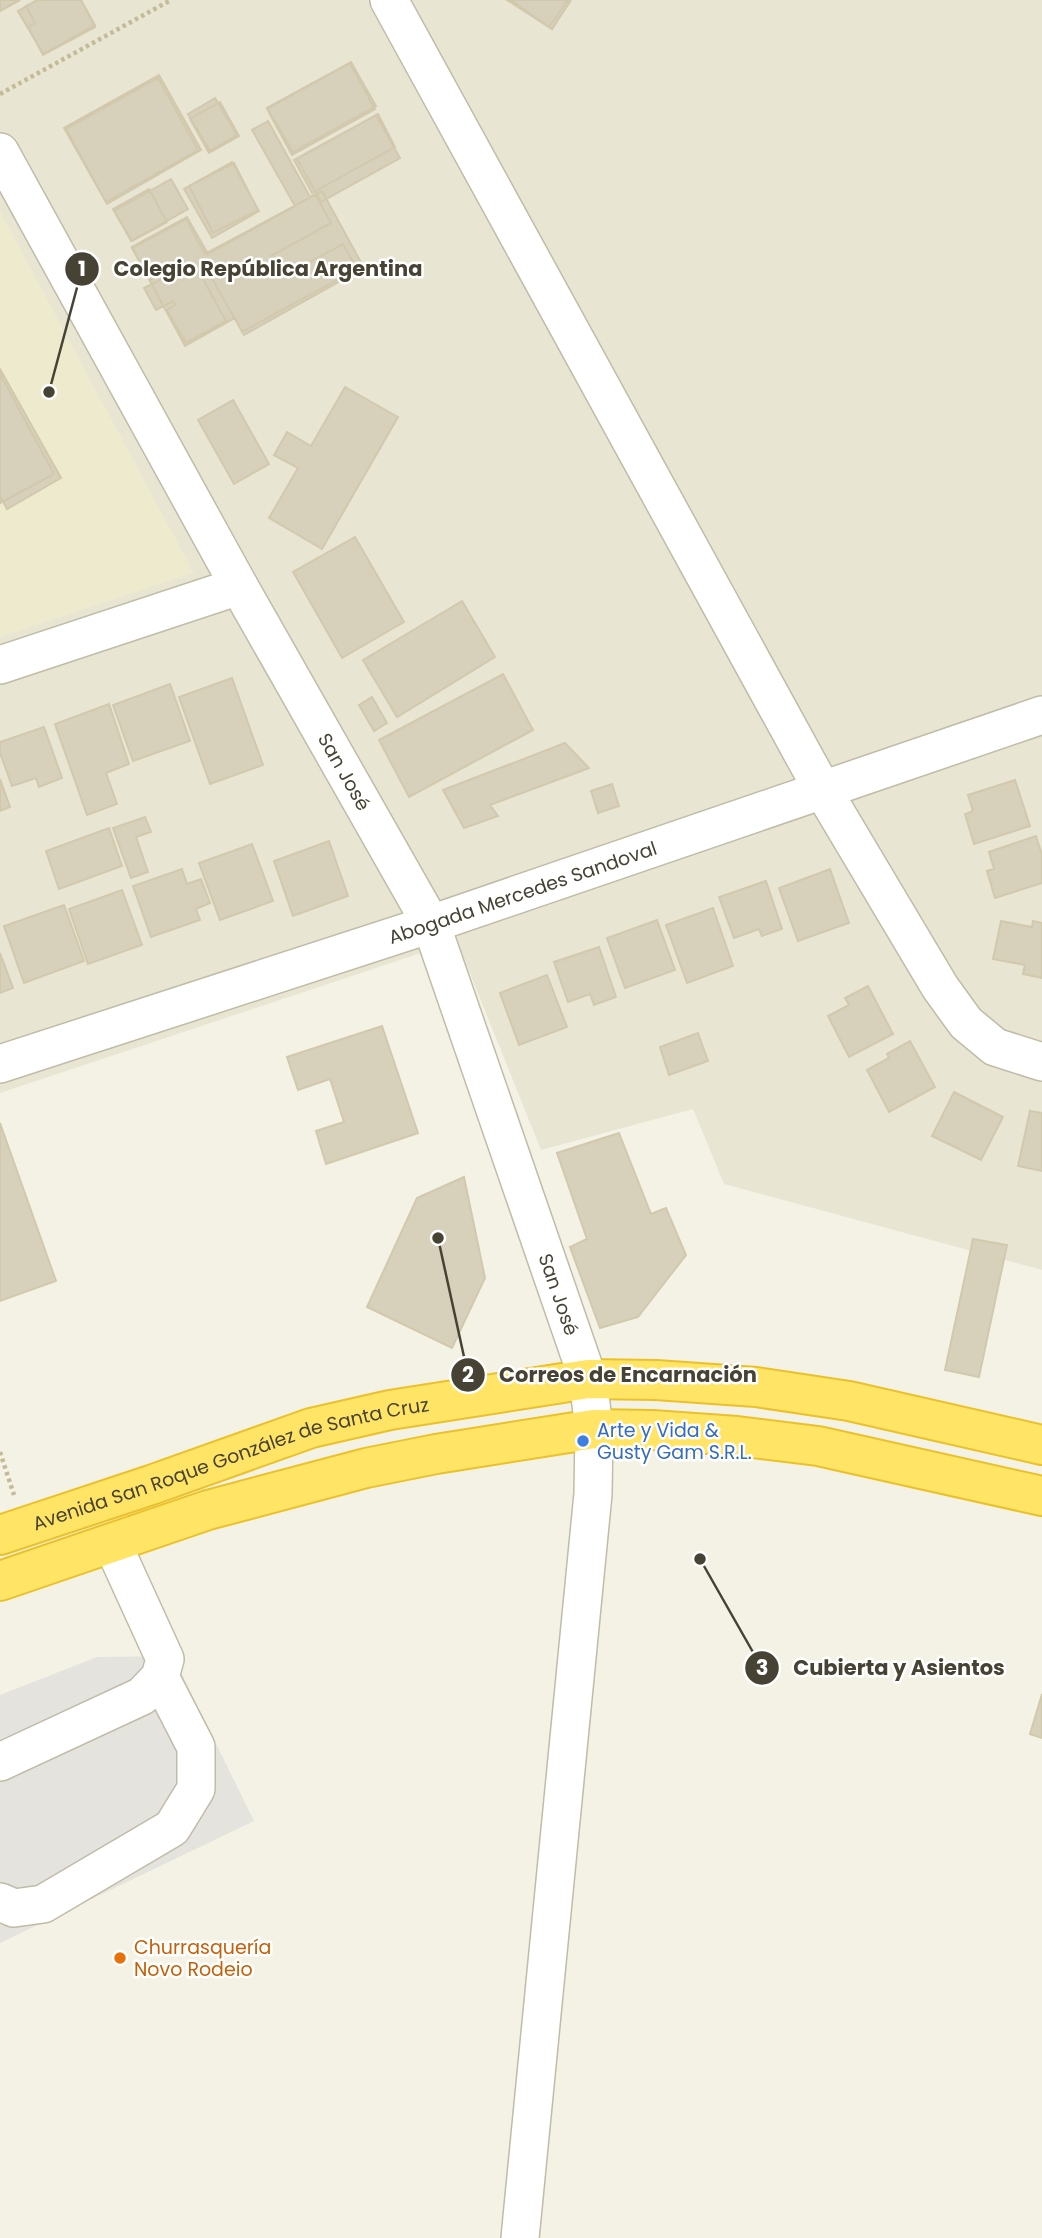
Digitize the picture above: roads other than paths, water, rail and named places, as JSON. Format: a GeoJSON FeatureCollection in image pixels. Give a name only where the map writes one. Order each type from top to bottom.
{"type":"FeatureCollection","features":[{"type":"Feature","properties":{"kind":"highway","name":"Avenida San Roque González de Santa Cruz"},"geometry":{"type":"LineString","coordinates":[[0,1535],[311,1429],[390,1410],[588,1378],[756,1387],[849,1401],[1042,1445]]}},
{"type":"Feature","properties":{"kind":"highway","name":"Avenida San Roque González de Santa Cruz"},"geometry":{"type":"LineString","coordinates":[[0,1581],[208,1510],[366,1468],[594,1429],[737,1436],[818,1446],[1042,1496]]}},
{"type":"Feature","properties":{"kind":"street"},"geometry":{"type":"LineString","coordinates":[[388,0],[822,789],[940,987],[966,1023],[995,1047],[1042,1062]]}},
{"type":"Feature","properties":{"kind":"street","name":"San José"},"geometry":{"type":"LineString","coordinates":[[0,152],[239,586],[431,924],[588,1378],[594,1429],[593,1494],[520,2238]]}},
{"type":"Feature","properties":{"kind":"street"},"geometry":{"type":"LineString","coordinates":[[0,665],[239,586]]}},
{"type":"Feature","properties":{"kind":"street","name":"Abogada Mercedes Sandoval"},"geometry":{"type":"LineString","coordinates":[[0,1064],[431,924],[1042,715]]}},
{"type":"Feature","properties":{"kind":"street"},"geometry":{"type":"LineString","coordinates":[[0,1762],[142,1696],[160,1677],[165,1659],[112,1543]]}},
{"type":"Feature","properties":{"kind":"street"},"geometry":{"type":"LineString","coordinates":[[0,1902],[14,1908],[43,1904],[172,1828],[196,1790],[197,1747],[160,1677]]}},
{"type":"Feature","properties":{"kind":"place","name":"Colegio República Argentina"},"geometry":{"type":"Point","coordinates":[49,392]}},
{"type":"Feature","properties":{"kind":"place","name":"Correos de Encarnación"},"geometry":{"type":"Point","coordinates":[438,1238]}},
{"type":"Feature","properties":{"kind":"place","name":"Arte y Vida & Gusty Gam S.R.L."},"geometry":{"type":"Point","coordinates":[583,1441]}},
{"type":"Feature","properties":{"kind":"place","name":"Cubierta y Asientos"},"geometry":{"type":"Point","coordinates":[700,1559]}},
{"type":"Feature","properties":{"kind":"place","name":"Churrasquería Novo Rodeio"},"geometry":{"type":"Point","coordinates":[120,1958]}}]}
